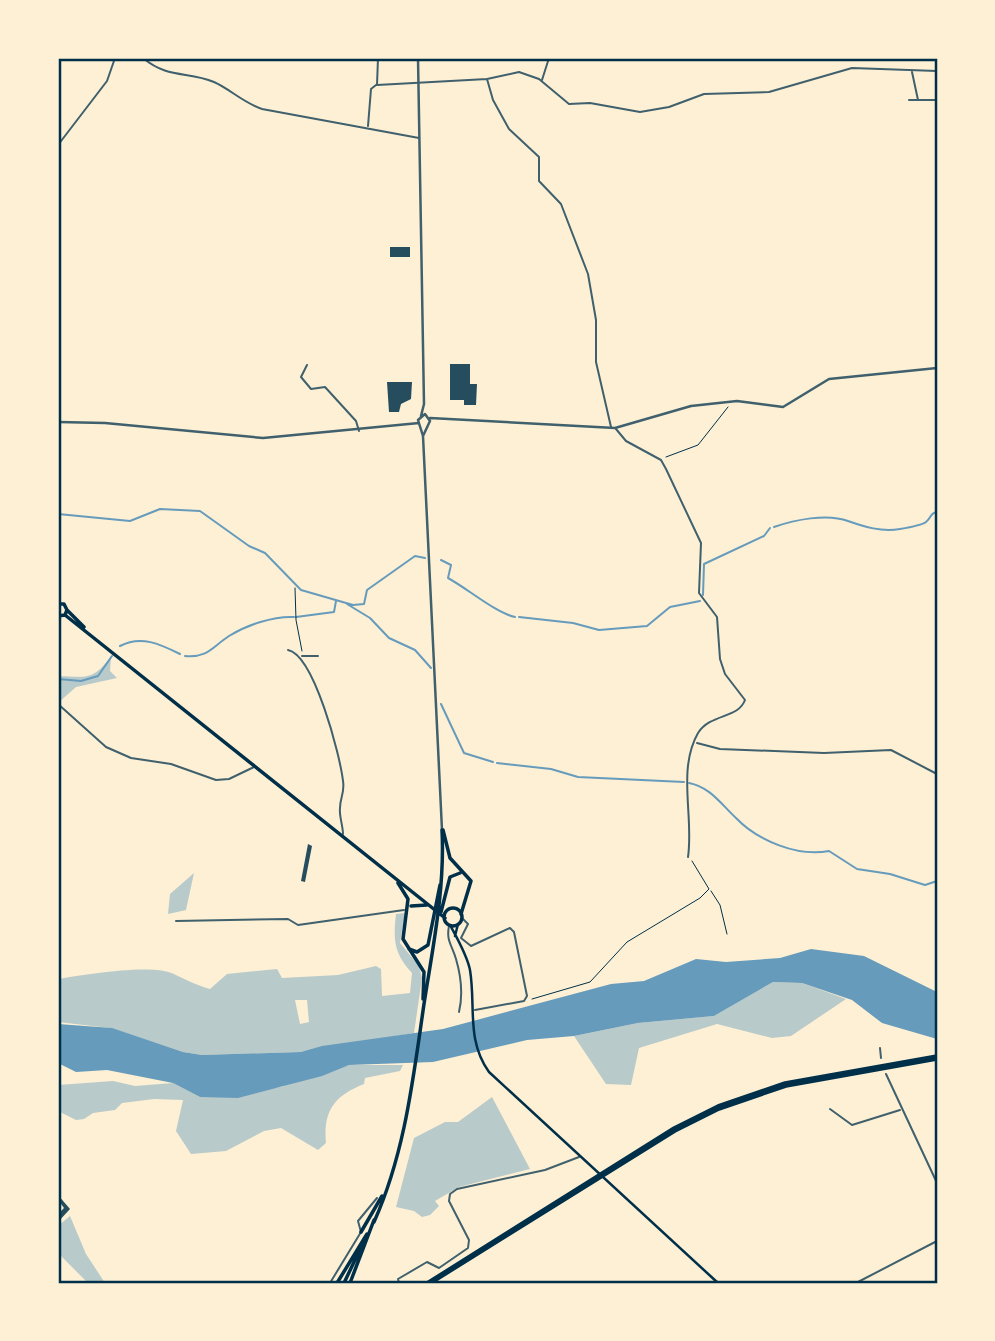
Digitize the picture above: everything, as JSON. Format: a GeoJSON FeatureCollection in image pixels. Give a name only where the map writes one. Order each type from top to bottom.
{"type":"FeatureCollection","features":[{"type":"Feature","properties":{"kind":"main road"},"geometry":{"type":"LineString","coordinates":[[58,603],[133,670],[415,893],[450,925],[470,970],[471,1013],[481,1058],[494,1077],[718,1283]]}},
{"type":"Feature","properties":{"kind":"main road"},"geometry":{"type":"LineString","coordinates":[[58,615],[66,612]]}},
{"type":"Feature","properties":{"kind":"main road"},"geometry":{"type":"LineString","coordinates":[[442,830],[450,858],[465,874],[471,888],[464,901],[455,936]]}},
{"type":"Feature","properties":{"kind":"main road"},"geometry":{"type":"LineString","coordinates":[[344,1283],[389,1186],[399,1154],[439,915],[443,876],[442,830]]}},
{"type":"Feature","properties":{"kind":"main road"},"geometry":{"type":"LineString","coordinates":[[384,870],[404,890],[410,907]]}},
{"type":"Feature","properties":{"kind":"main road"},"geometry":{"type":"LineString","coordinates":[[439,905],[450,877],[454,873],[465,874]]}},
{"type":"Feature","properties":{"kind":"main road"},"geometry":{"type":"LineString","coordinates":[[408,899],[415,893]]}},
{"type":"Feature","properties":{"kind":"main road"},"geometry":{"type":"LineString","coordinates":[[415,893],[403,939],[424,972],[424,1010]]}},
{"type":"Feature","properties":{"kind":"main road"},"geometry":{"type":"LineString","coordinates":[[407,948],[417,952],[428,945],[439,915],[464,901]]}},
{"type":"Feature","properties":{"kind":"main road"},"geometry":{"type":"LineString","coordinates":[[410,907],[429,906]]}},
{"type":"Feature","properties":{"kind":"main road"},"geometry":{"type":"LineString","coordinates":[[453,909],[462,916]]}},
{"type":"Feature","properties":{"kind":"main road"},"geometry":{"type":"LineString","coordinates":[[439,915],[448,910]]}},
{"type":"Feature","properties":{"kind":"main road"},"geometry":{"type":"LineString","coordinates":[[450,925],[458,924]]}},
{"type":"Feature","properties":{"kind":"main road"},"geometry":{"type":"LineString","coordinates":[[431,1282],[674,1128],[740,1097],[785,1083],[937,1058]]}},
{"type":"Feature","properties":{"kind":"main road"},"geometry":{"type":"LineString","coordinates":[[361,1232],[389,1186]]}},
{"type":"Feature","properties":{"kind":"main road"},"geometry":{"type":"LineString","coordinates":[[350,1283],[374,1220]]}},
{"type":"Feature","properties":{"kind":"main road"},"geometry":{"type":"LineString","coordinates":[[337,1283],[368,1234]]}},
{"type":"Feature","properties":{"kind":"street"},"geometry":{"type":"LineString","coordinates":[[58,145],[107,81],[115,58]]}},
{"type":"Feature","properties":{"kind":"street"},"geometry":{"type":"LineString","coordinates":[[143,58],[167,73],[215,83],[238,100],[262,110],[419,138]]}},
{"type":"Feature","properties":{"kind":"street"},"geometry":{"type":"LineString","coordinates":[[377,85],[378,58]]}},
{"type":"Feature","properties":{"kind":"street"},"geometry":{"type":"LineString","coordinates":[[418,58],[423,436],[442,830]]}},
{"type":"Feature","properties":{"kind":"street"},"geometry":{"type":"LineString","coordinates":[[541,81],[549,58]]}},
{"type":"Feature","properties":{"kind":"street"},"geometry":{"type":"LineString","coordinates":[[368,127],[371,89],[377,85],[487,79],[520,72],[541,81],[569,104],[590,103],[640,111],[669,107],[704,94],[768,92],[844,69],[937,71]]}},
{"type":"Feature","properties":{"kind":"street"},"geometry":{"type":"LineString","coordinates":[[912,71],[918,100]]}},
{"type":"Feature","properties":{"kind":"street"},"geometry":{"type":"LineString","coordinates":[[487,79],[493,100],[509,129],[537,153],[539,181],[561,204],[588,274],[596,320],[596,362],[613,428],[626,441],[661,460],[701,542],[700,598],[717,617],[720,659],[726,674],[745,700],[738,710],[709,721],[696,736],[687,768],[690,835],[688,857]]}},
{"type":"Feature","properties":{"kind":"street"},"geometry":{"type":"LineString","coordinates":[[909,100],[937,100]]}},
{"type":"Feature","properties":{"kind":"street"},"geometry":{"type":"LineString","coordinates":[[307,365],[301,377],[306,384],[311,389],[325,387],[356,421],[359,430]]}},
{"type":"Feature","properties":{"kind":"street"},"geometry":{"type":"LineString","coordinates":[[423,422],[429,417],[613,428],[691,406],[735,401],[783,407],[829,379],[937,368]]}},
{"type":"Feature","properties":{"kind":"street"},"geometry":{"type":"LineString","coordinates":[[424,404],[429,417]]}},
{"type":"Feature","properties":{"kind":"street"},"geometry":{"type":"LineString","coordinates":[[423,422],[429,417]]}},
{"type":"Feature","properties":{"kind":"street"},"geometry":{"type":"LineString","coordinates":[[58,422],[105,424],[235,438],[359,430],[441,419]]}},
{"type":"Feature","properties":{"kind":"street"},"geometry":{"type":"LineString","coordinates":[[288,650],[302,655],[318,656]]}},
{"type":"Feature","properties":{"kind":"street"},"geometry":{"type":"LineString","coordinates":[[302,655],[316,686],[343,779],[344,795],[340,807],[342,837]]}},
{"type":"Feature","properties":{"kind":"street"},"geometry":{"type":"LineString","coordinates":[[58,704],[106,747],[131,758],[172,764],[211,780],[229,779],[254,767]]}},
{"type":"Feature","properties":{"kind":"street"},"geometry":{"type":"LineString","coordinates":[[696,742],[720,749],[824,753],[891,750],[937,774]]}},
{"type":"Feature","properties":{"kind":"street"},"geometry":{"type":"LineString","coordinates":[[176,920],[288,919],[298,925],[410,907]]}},
{"type":"Feature","properties":{"kind":"street"},"geometry":{"type":"LineString","coordinates":[[462,916],[468,924],[461,938],[471,946],[510,928],[514,932],[527,998],[475,1010]]}},
{"type":"Feature","properties":{"kind":"street"},"geometry":{"type":"LineString","coordinates":[[450,925],[448,943],[456,957],[462,994],[459,1012]]}},
{"type":"Feature","properties":{"kind":"street"},"geometry":{"type":"LineString","coordinates":[[880,1048],[881,1058]]}},
{"type":"Feature","properties":{"kind":"street"},"geometry":{"type":"LineString","coordinates":[[886,1074],[937,1183]]}},
{"type":"Feature","properties":{"kind":"street"},"geometry":{"type":"LineString","coordinates":[[830,1109],[852,1125],[901,1110]]}},
{"type":"Feature","properties":{"kind":"street"},"geometry":{"type":"LineString","coordinates":[[399,1283],[398,1279],[427,1262],[439,1268],[468,1248],[469,1240],[449,1201],[450,1194],[457,1189],[545,1170],[579,1157]]}},
{"type":"Feature","properties":{"kind":"street"},"geometry":{"type":"LineString","coordinates":[[330,1283],[361,1232],[358,1221],[377,1198]]}},
{"type":"Feature","properties":{"kind":"street"},"geometry":{"type":"LineString","coordinates":[[856,1283],[937,1241]]}},
{"type":"Feature","properties":{"kind":"path"},"geometry":{"type":"LineString","coordinates":[[661,460],[698,445],[721,413],[735,401]]}},
{"type":"Feature","properties":{"kind":"path"},"geometry":{"type":"LineString","coordinates":[[295,588],[296,620],[302,655]]}},
{"type":"Feature","properties":{"kind":"path"},"geometry":{"type":"LineString","coordinates":[[688,857],[697,866],[720,905],[727,934]]}},
{"type":"Feature","properties":{"kind":"path"},"geometry":{"type":"LineString","coordinates":[[527,998],[543,998],[590,982],[627,942],[687,907],[709,889]]}},
{"type":"Feature","properties":{"kind":"shaded area"},"geometry":{"type":"Polygon","coordinates":[[[111,656],[110,671],[117,678],[76,687],[58,703],[58,676],[89,676],[99,670],[111,656]]]}},
{"type":"Feature","properties":{"kind":"shaded area"},"geometry":{"type":"Polygon","coordinates":[[[194,873],[186,910],[168,914],[170,894],[194,873]]]}},
{"type":"Feature","properties":{"kind":"shaded area"},"geometry":{"type":"Polygon","coordinates":[[[405,913],[400,943],[419,966],[422,978],[414,1033],[301,1052],[202,1055],[183,1052],[110,1028],[58,1022],[58,979],[117,971],[164,971],[210,989],[227,974],[277,969],[282,978],[338,975],[376,966],[381,969],[382,996],[410,993],[412,973],[401,959],[396,946],[396,914],[405,913]],[[295,1000],[300,1024],[309,1022],[307,1000],[295,1000]]]}},
{"type":"Feature","properties":{"kind":"shaded area"},"geometry":{"type":"Polygon","coordinates":[[[773,982],[802,983],[846,999],[791,1036],[772,1038],[717,1024],[639,1048],[631,1085],[606,1084],[574,1036],[638,1023],[714,1016],[773,982]]]}},
{"type":"Feature","properties":{"kind":"shaded area"},"geometry":{"type":"Polygon","coordinates":[[[349,1065],[403,1065],[400,1071],[365,1078],[364,1084],[338,1100],[326,1122],[326,1143],[318,1150],[281,1128],[264,1131],[226,1151],[191,1154],[176,1131],[183,1100],[154,1099],[122,1103],[115,1110],[93,1113],[84,1119],[76,1120],[58,1111],[58,1085],[113,1081],[135,1086],[173,1083],[200,1097],[281,1087],[349,1065]]]}},
{"type":"Feature","properties":{"kind":"shaded area"},"geometry":{"type":"Polygon","coordinates":[[[492,1097],[530,1169],[459,1187],[435,1201],[439,1206],[430,1215],[422,1217],[414,1211],[396,1207],[414,1138],[445,1122],[458,1122],[492,1097]]]}},
{"type":"Feature","properties":{"kind":"shaded area"},"geometry":{"type":"Polygon","coordinates":[[[70,1216],[86,1254],[105,1283],[88,1283],[58,1253],[58,1226],[70,1216]]]}},
{"type":"Feature","properties":{"kind":"water"},"geometry":{"type":"Polygon","coordinates":[[[811,949],[864,956],[937,992],[937,1039],[882,1023],[852,1000],[802,983],[773,982],[714,1016],[638,1023],[574,1036],[527,1040],[433,1062],[349,1065],[322,1076],[238,1098],[200,1097],[173,1083],[107,1070],[76,1072],[58,1063],[58,1024],[112,1028],[183,1052],[202,1055],[301,1052],[322,1046],[443,1029],[611,984],[644,981],[696,959],[726,962],[780,958],[811,949]]]}},
{"type":"Feature","properties":{"kind":"building"},"geometry":{"type":"Polygon","coordinates":[[[390,247],[410,247],[410,257],[390,257],[390,247]]]}},
{"type":"Feature","properties":{"kind":"building"},"geometry":{"type":"Polygon","coordinates":[[[450,364],[470,364],[470,384],[477,384],[476,405],[464,405],[464,400],[450,400],[450,364]]]}},
{"type":"Feature","properties":{"kind":"building"},"geometry":{"type":"Polygon","coordinates":[[[387,382],[412,382],[411,399],[401,404],[399,412],[389,412],[387,382]]]}},
{"type":"Feature","properties":{"kind":"building"},"geometry":{"type":"Polygon","coordinates":[[[308,844],[312,846],[305,882],[301,881],[308,844]]]}},
{"type":"Feature","properties":{"kind":"building"},"geometry":{"type":"Polygon","coordinates":[[[58,1195],[70,1209],[58,1222],[58,1214],[64,1208],[58,1195]]]}},
{"type":"Feature","properties":{"kind":"waterway"},"geometry":{"type":"LineString","coordinates":[[58,514],[130,521],[160,509],[200,511],[249,546],[265,553],[301,590],[353,605],[364,604],[367,590],[415,556],[425,558]]}},
{"type":"Feature","properties":{"kind":"waterway"},"geometry":{"type":"LineString","coordinates":[[774,527],[801,520],[830,518],[893,530],[924,523],[937,512]]}},
{"type":"Feature","properties":{"kind":"waterway"},"geometry":{"type":"LineString","coordinates":[[703,595],[704,564],[764,536],[770,528]]}},
{"type":"Feature","properties":{"kind":"waterway"},"geometry":{"type":"LineString","coordinates":[[441,560],[451,565],[448,578],[491,606],[515,617]]}},
{"type":"Feature","properties":{"kind":"waterway"},"geometry":{"type":"LineString","coordinates":[[296,617],[334,612],[336,601]]}},
{"type":"Feature","properties":{"kind":"waterway"},"geometry":{"type":"LineString","coordinates":[[519,617],[573,623],[599,630],[647,626],[670,607],[700,601]]}},
{"type":"Feature","properties":{"kind":"waterway"},"geometry":{"type":"LineString","coordinates":[[347,604],[370,618],[389,638],[415,650],[431,668]]}},
{"type":"Feature","properties":{"kind":"waterway"},"geometry":{"type":"LineString","coordinates":[[185,656],[205,653],[229,636],[252,625],[294,617]]}},
{"type":"Feature","properties":{"kind":"waterway"},"geometry":{"type":"LineString","coordinates":[[120,646],[143,641],[158,644],[180,654]]}},
{"type":"Feature","properties":{"kind":"waterway"},"geometry":{"type":"LineString","coordinates":[[58,679],[81,681],[98,676],[112,656]]}},
{"type":"Feature","properties":{"kind":"waterway"},"geometry":{"type":"LineString","coordinates":[[441,704],[464,753],[493,762]]}},
{"type":"Feature","properties":{"kind":"waterway"},"geometry":{"type":"LineString","coordinates":[[497,763],[551,769],[578,777],[684,782]]}},
{"type":"Feature","properties":{"kind":"waterway"},"geometry":{"type":"LineString","coordinates":[[689,783],[709,792],[755,834],[779,845],[804,852],[829,851],[857,869],[890,874],[925,885],[937,881]]}}]}
